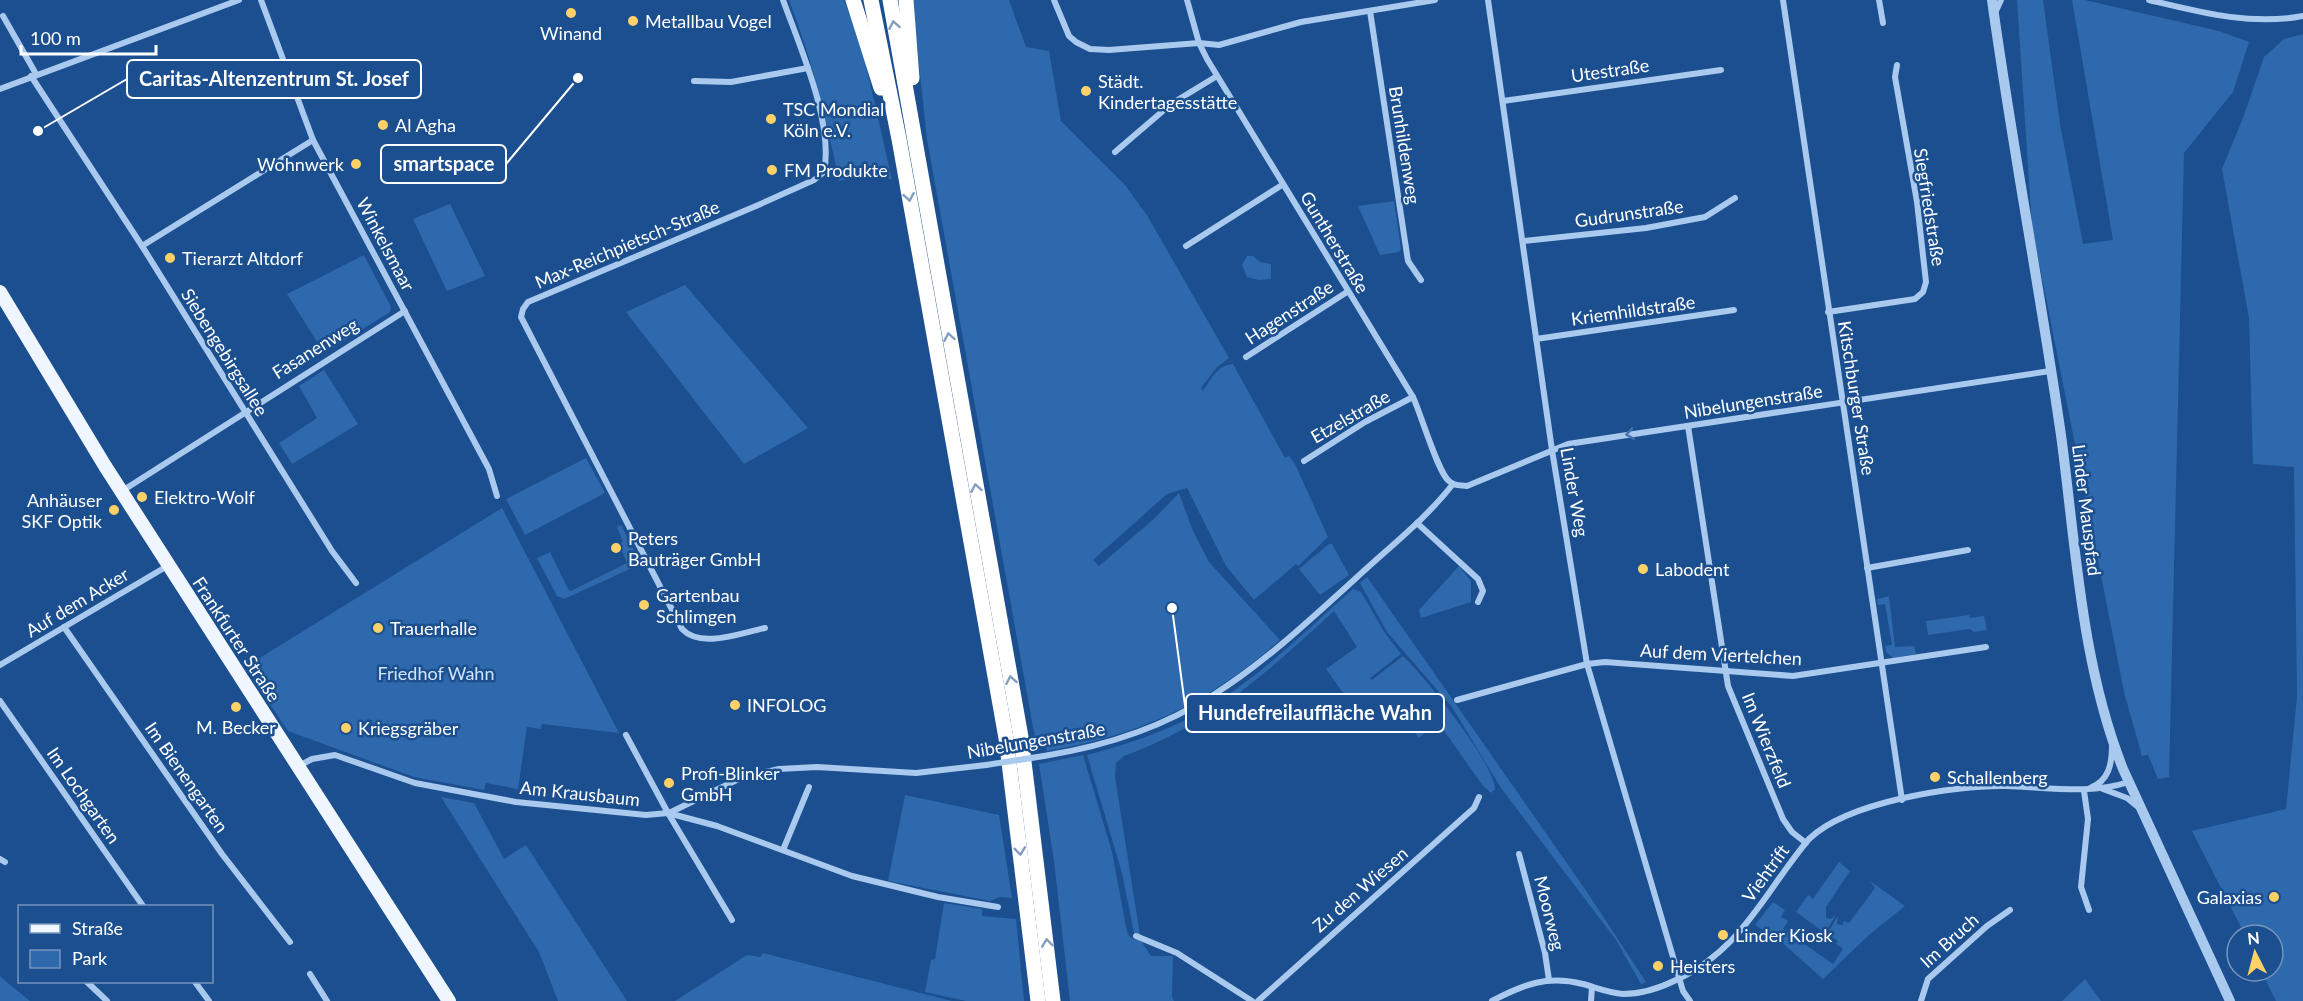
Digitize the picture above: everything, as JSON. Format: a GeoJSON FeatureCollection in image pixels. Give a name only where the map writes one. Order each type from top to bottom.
{"type":"FeatureCollection","features":[{"type":"Feature","properties":{"kind":"highway"},"geometry":{"type":"LineString","coordinates":[[853,0],[899,139]]}},
{"type":"Feature","properties":{"kind":"highway"},"geometry":{"type":"LineString","coordinates":[[871,0],[899,139],[1005,738],[1038,1001]]}},
{"type":"Feature","properties":{"kind":"highway"},"geometry":{"type":"LineString","coordinates":[[890,0],[1021,737],[1053,1001]]}},
{"type":"Feature","properties":{"kind":"highway"},"geometry":{"type":"LineString","coordinates":[[906,0],[920,165]]}},
{"type":"Feature","properties":{"kind":"main road","name":"Frankfurter Straße"},"geometry":{"type":"LineString","coordinates":[[0,292],[169,566],[449,1001]]}},
{"type":"Feature","properties":{"kind":"street"},"geometry":{"type":"LineString","coordinates":[[0,89],[239,0]]}},
{"type":"Feature","properties":{"kind":"street","name":"Winkelsmaar"},"geometry":{"type":"LineString","coordinates":[[261,0],[313,140],[489,469],[497,496]]}},
{"type":"Feature","properties":{"kind":"street","name":"Max-Reichpietsch-Straße"},"geometry":{"type":"LineString","coordinates":[[765,628],[704,639],[690,638],[682,629],[521,317],[522,309],[528,302],[820,177],[826,164],[826,141],[808,68],[783,0]]}},
{"type":"Feature","properties":{"kind":"street"},"geometry":{"type":"LineString","coordinates":[[1054,0],[1069,36],[1090,49],[1199,43],[1219,45],[1301,22],[1435,0]]}},
{"type":"Feature","properties":{"kind":"street","name":"Guntherstraße"},"geometry":{"type":"LineString","coordinates":[[1187,0],[1199,43],[1217,76],[1413,397],[1427,429],[1440,471],[1453,484]]}},
{"type":"Feature","properties":{"kind":"street","name":"Linder Weg"},"geometry":{"type":"LineString","coordinates":[[1488,0],[1552,450],[1587,664],[1680,979]]}},
{"type":"Feature","properties":{"kind":"street","name":"Kitschburger Straße"},"geometry":{"type":"LineString","coordinates":[[1783,0],[1902,800]]}},
{"type":"Feature","properties":{"kind":"street"},"geometry":{"type":"LineString","coordinates":[[1879,0],[1883,23]]}},
{"type":"Feature","properties":{"kind":"street","name":"Linder Mauspfad"},"geometry":{"type":"LineString","coordinates":[[1992,0],[2097,688],[2112,742],[2230,1001]]}},
{"type":"Feature","properties":{"kind":"street"},"geometry":{"type":"LineString","coordinates":[[1994,16],[2001,0]]}},
{"type":"Feature","properties":{"kind":"street"},"geometry":{"type":"LineString","coordinates":[[2149,0],[2241,18],[2267,20],[2303,16]]}},
{"type":"Feature","properties":{"kind":"street","name":"Brunhildenweg"},"geometry":{"type":"LineString","coordinates":[[1370,10],[1408,261],[1421,280]]}},
{"type":"Feature","properties":{"kind":"street","name":"Siebengebirgsallee"},"geometry":{"type":"LineString","coordinates":[[3,16],[34,75],[332,551],[356,583]]}},
{"type":"Feature","properties":{"kind":"street","name":"Siegfriedstraße"},"geometry":{"type":"LineString","coordinates":[[1828,312],[1915,299],[1923,292],[1926,282],[1917,202],[1895,77],[1897,65]]}},
{"type":"Feature","properties":{"kind":"street"},"geometry":{"type":"LineString","coordinates":[[694,81],[731,82],[808,68]]}},
{"type":"Feature","properties":{"kind":"street","name":"Utestraße"},"geometry":{"type":"LineString","coordinates":[[1503,101],[1721,70]]}},
{"type":"Feature","properties":{"kind":"street"},"geometry":{"type":"LineString","coordinates":[[1115,152],[1171,104],[1217,76]]}},
{"type":"Feature","properties":{"kind":"street"},"geometry":{"type":"LineString","coordinates":[[142,246],[313,140]]}},
{"type":"Feature","properties":{"kind":"street"},"geometry":{"type":"LineString","coordinates":[[1186,246],[1282,185]]}},
{"type":"Feature","properties":{"kind":"street","name":"Gudrunstraße"},"geometry":{"type":"LineString","coordinates":[[1522,241],[1646,228],[1705,217],[1735,198]]}},
{"type":"Feature","properties":{"kind":"street","name":"Hagenstraße"},"geometry":{"type":"LineString","coordinates":[[1246,357],[1347,292]]}},
{"type":"Feature","properties":{"kind":"street","name":"Kriemhildstraße"},"geometry":{"type":"LineString","coordinates":[[1536,339],[1734,310]]}},
{"type":"Feature","properties":{"kind":"street","name":"Fasanenweg"},"geometry":{"type":"LineString","coordinates":[[122,490],[405,311]]}},
{"type":"Feature","properties":{"kind":"street","name":"Nibelungenstraße"},"geometry":{"type":"LineString","coordinates":[[668,813],[736,780],[779,769],[817,767],[916,773],[986,765],[1084,749],[1152,729],[1214,697],[1259,664],[1417,523],[1453,484],[1467,486],[1568,444],[2050,371]]}},
{"type":"Feature","properties":{"kind":"street","name":"Etzelstraße"},"geometry":{"type":"LineString","coordinates":[[1304,461],[1365,422],[1413,397]]}},
{"type":"Feature","properties":{"kind":"street","name":"Im Wierzfeld"},"geometry":{"type":"LineString","coordinates":[[1688,426],[1725,672],[1733,699],[1783,819],[1792,832],[1806,843]]}},
{"type":"Feature","properties":{"kind":"street"},"geometry":{"type":"LineString","coordinates":[[1417,523],[1478,579],[1483,591],[1478,602]]}},
{"type":"Feature","properties":{"kind":"street"},"geometry":{"type":"LineString","coordinates":[[1868,568],[1968,550]]}},
{"type":"Feature","properties":{"kind":"street","name":"Auf dem Acker"},"geometry":{"type":"LineString","coordinates":[[0,665],[169,566]]}},
{"type":"Feature","properties":{"kind":"street","name":"Im Bienengarten"},"geometry":{"type":"LineString","coordinates":[[64,627],[222,854],[290,942]]}},
{"type":"Feature","properties":{"kind":"street","name":"Auf dem Viertelchen"},"geometry":{"type":"LineString","coordinates":[[1457,700],[1587,664],[1605,662],[1793,676],[1986,647]]}},
{"type":"Feature","properties":{"kind":"street","name":"Im Lochgarten"},"geometry":{"type":"LineString","coordinates":[[0,701],[142,905]]}},
{"type":"Feature","properties":{"kind":"street"},"geometry":{"type":"LineString","coordinates":[[626,735],[668,813],[732,920]]}},
{"type":"Feature","properties":{"kind":"street"},"geometry":{"type":"LineString","coordinates":[[2089,910],[2081,888],[2088,819],[2082,791],[2101,783],[2109,772],[2112,742]]}},
{"type":"Feature","properties":{"kind":"street","name":"Am Krausbaum"},"geometry":{"type":"LineString","coordinates":[[297,767],[312,759],[335,755],[415,783],[516,802],[646,815],[668,813],[717,826],[818,864],[872,881],[998,908]]}},
{"type":"Feature","properties":{"kind":"street","name":"Viehtrift"},"geometry":{"type":"LineString","coordinates":[[1492,1001],[1523,985],[1549,980],[1567,980],[1610,992],[1631,993],[1652,990],[1680,979],[1706,963],[1737,937],[1806,843],[1818,831],[1837,819],[1902,800],[1991,786],[2082,791],[2129,782]]}},
{"type":"Feature","properties":{"kind":"street"},"geometry":{"type":"LineString","coordinates":[[783,850],[809,787]]}},
{"type":"Feature","properties":{"kind":"street","name":"Viehtrift"},"geometry":{"type":"LineString","coordinates":[[2102,789],[2127,798],[2146,815]]}},
{"type":"Feature","properties":{"kind":"street","name":"Zu den Wiesen"},"geometry":{"type":"LineString","coordinates":[[1258,1001],[1474,808],[1479,796]]}},
{"type":"Feature","properties":{"kind":"street","name":"Moorweg"},"geometry":{"type":"LineString","coordinates":[[1519,854],[1545,953],[1549,980]]}},
{"type":"Feature","properties":{"kind":"street","name":"Im Bruch"},"geometry":{"type":"LineString","coordinates":[[1921,1001],[1928,979],[1987,926],[2010,910]]}},
{"type":"Feature","properties":{"kind":"street"},"geometry":{"type":"LineString","coordinates":[[1136,936],[1177,953],[1252,1001]]}},
{"type":"Feature","properties":{"kind":"street"},"geometry":{"type":"LineString","coordinates":[[310,974],[327,1001]]}},
{"type":"Feature","properties":{"kind":"street"},"geometry":{"type":"LineString","coordinates":[[1680,979],[1683,991],[1690,1001]]}},
{"type":"Feature","properties":{"kind":"street"},"geometry":{"type":"LineString","coordinates":[[89,983],[107,1001]]}},
{"type":"Feature","properties":{"kind":"street"},"geometry":{"type":"LineString","coordinates":[[196,983],[205,1000]]}},
{"type":"Feature","properties":{"kind":"street"},"geometry":{"type":"LineString","coordinates":[[1592,987],[1592,1001]]}},
{"type":"Feature","properties":{"kind":"green space"},"geometry":{"type":"Polygon","coordinates":[[[789,0],[844,0],[862,48],[892,180],[876,173],[839,181],[818,89],[789,0]]]}},
{"type":"Feature","properties":{"kind":"green space"},"geometry":{"type":"Polygon","coordinates":[[[912,0],[1009,0],[1026,47],[1049,51],[1061,121],[1126,186],[1148,217],[1229,358],[1217,367],[1201,388],[1203,391],[1218,370],[1233,364],[1285,458],[1289,456],[1295,464],[1328,537],[1298,566],[1296,564],[1254,600],[1226,566],[1187,488],[1167,494],[1093,560],[1099,566],[1155,518],[1179,493],[1193,531],[1209,562],[1280,640],[1226,682],[1172,713],[1113,736],[1047,751],[1046,748],[1037,749],[927,139],[912,0]]]}},
{"type":"Feature","properties":{"kind":"green space"},"geometry":{"type":"Polygon","coordinates":[[[2017,0],[2043,0],[2060,124],[2083,244],[2113,240],[2072,0],[2085,0],[2219,31],[2249,42],[2233,92],[2184,153],[2169,777],[2158,779],[2148,755],[2142,756],[2124,692],[2032,227],[2017,0]]]}},
{"type":"Feature","properties":{"kind":"green space"},"geometry":{"type":"Polygon","coordinates":[[[2303,34],[2303,1001],[2276,1001],[2267,983],[2285,983],[2285,923],[2239,923],[2192,831],[2286,809],[2297,697],[2294,467],[2253,464],[2249,318],[2222,169],[2264,57],[2284,39],[2303,34]]]}},
{"type":"Feature","properties":{"kind":"green space"},"geometry":{"type":"Polygon","coordinates":[[[1394,201],[1401,249],[1399,252],[1380,255],[1358,206],[1394,201]]]}},
{"type":"Feature","properties":{"kind":"green space"},"geometry":{"type":"Polygon","coordinates":[[[450,204],[485,276],[447,291],[413,219],[450,204]]]}},
{"type":"Feature","properties":{"kind":"green space"},"geometry":{"type":"Polygon","coordinates":[[[364,255],[391,307],[390,312],[324,353],[287,294],[364,255]]]}},
{"type":"Feature","properties":{"kind":"green space"},"geometry":{"type":"Polygon","coordinates":[[[1247,256],[1253,256],[1260,262],[1271,264],[1271,279],[1259,280],[1247,277],[1242,265],[1247,256]]]}},
{"type":"Feature","properties":{"kind":"green space"},"geometry":{"type":"Polygon","coordinates":[[[685,285],[808,428],[744,464],[626,312],[685,285]]]}},
{"type":"Feature","properties":{"kind":"green space"},"geometry":{"type":"Polygon","coordinates":[[[324,370],[358,424],[292,464],[279,443],[317,418],[299,386],[324,370]]]}},
{"type":"Feature","properties":{"kind":"green space"},"geometry":{"type":"Polygon","coordinates":[[[586,458],[605,493],[525,535],[506,499],[586,458]]]}},
{"type":"Feature","properties":{"kind":"green space","name":"Friedhof Wahn"},"geometry":{"type":"Polygon","coordinates":[[[502,508],[619,733],[542,724],[541,729],[527,727],[518,789],[486,783],[484,790],[414,777],[288,731],[245,667],[502,508]]]}},
{"type":"Feature","properties":{"kind":"green space"},"geometry":{"type":"Polygon","coordinates":[[[621,525],[641,564],[564,599],[557,596],[537,558],[550,552],[571,591],[627,563],[619,544],[623,542],[617,527],[621,525]]]}},
{"type":"Feature","properties":{"kind":"green space"},"geometry":{"type":"Polygon","coordinates":[[[1329,544],[1332,544],[1349,575],[1320,595],[1299,569],[1329,544]]]}},
{"type":"Feature","properties":{"kind":"green space"},"geometry":{"type":"Polygon","coordinates":[[[1459,566],[1471,581],[1471,602],[1421,618],[1419,610],[1459,566]]]}},
{"type":"Feature","properties":{"kind":"green space"},"geometry":{"type":"Polygon","coordinates":[[[1367,577],[1585,889],[1646,982],[1641,984],[1616,940],[1501,788],[1452,707],[1387,632],[1360,583],[1367,577]]]}},
{"type":"Feature","properties":{"kind":"green space"},"geometry":{"type":"Polygon","coordinates":[[[1353,589],[1361,592],[1385,633],[1401,654],[1370,678],[1372,680],[1403,656],[1441,700],[1471,741],[1484,760],[1495,789],[1491,793],[1483,786],[1438,722],[1419,738],[1386,694],[1358,714],[1326,669],[1357,647],[1334,611],[1285,656],[1236,695],[1185,728],[1124,756],[1116,763],[1115,777],[1140,935],[1134,933],[1122,873],[1087,755],[1156,733],[1217,702],[1258,673],[1353,589]]]}},
{"type":"Feature","properties":{"kind":"green space"},"geometry":{"type":"Polygon","coordinates":[[[1889,596],[1895,647],[1914,646],[1916,654],[1893,658],[1886,652],[1885,646],[1892,645],[1885,604],[1878,605],[1877,599],[1889,596]]]}},
{"type":"Feature","properties":{"kind":"green space"},"geometry":{"type":"Polygon","coordinates":[[[1969,615],[1970,618],[1984,616],[1987,630],[1974,632],[1970,629],[1928,635],[1926,621],[1969,615]]]}},
{"type":"Feature","properties":{"kind":"green space"},"geometry":{"type":"Polygon","coordinates":[[[1083,755],[1112,852],[1127,932],[1131,938],[1141,941],[1151,956],[1173,956],[1172,996],[1174,1001],[1070,1001],[1054,861],[1039,764],[1083,755]]]}},
{"type":"Feature","properties":{"kind":"green space"},"geometry":{"type":"Polygon","coordinates":[[[905,795],[999,815],[1012,898],[999,897],[990,901],[888,881],[905,795]]]}},
{"type":"Feature","properties":{"kind":"green space"},"geometry":{"type":"Polygon","coordinates":[[[441,797],[474,803],[504,859],[526,845],[627,1001],[558,1001],[539,952],[441,797]]]}},
{"type":"Feature","properties":{"kind":"green space"},"geometry":{"type":"Polygon","coordinates":[[[1839,862],[1850,871],[1826,907],[1826,918],[1831,919],[1836,915],[1825,933],[1796,912],[1808,895],[1813,899],[1839,862]]]}},
{"type":"Feature","properties":{"kind":"green space"},"geometry":{"type":"Polygon","coordinates":[[[1870,881],[1905,906],[1869,935],[1823,979],[1778,939],[1755,925],[1773,902],[1785,910],[1781,917],[1788,921],[1783,929],[1833,964],[1843,949],[1836,944],[1838,941],[1827,934],[1838,916],[1837,924],[1842,925],[1844,921],[1849,923],[1875,888],[1870,881]]]}},
{"type":"Feature","properties":{"kind":"green space"},"geometry":{"type":"Polygon","coordinates":[[[944,903],[982,909],[982,916],[1016,919],[1024,1001],[966,1001],[925,992],[931,960],[935,959],[944,903]]]}},
{"type":"Feature","properties":{"kind":"green space"},"geometry":{"type":"Polygon","coordinates":[[[763,953],[952,1001],[675,1001],[747,955],[760,957],[763,953]]]}},
{"type":"Feature","properties":{"kind":"green space"},"geometry":{"type":"Polygon","coordinates":[[[0,976],[3,979],[30,1001],[0,1001],[0,976]]]}},
{"type":"Feature","properties":{"kind":"green space"},"geometry":{"type":"Polygon","coordinates":[[[2085,979],[2101,1001],[2062,1001],[2085,979]]]}},
{"type":"Feature","properties":{"kind":"place","name":"Winand"},"geometry":{"type":"Point","coordinates":[571,13]}},
{"type":"Feature","properties":{"kind":"place","name":"Metallbau Vogel"},"geometry":{"type":"Point","coordinates":[633,21]}},
{"type":"Feature","properties":{"kind":"place","name":"smartspace"},"geometry":{"type":"Point","coordinates":[578,78]}},
{"type":"Feature","properties":{"kind":"place","name":"Städt. Kindertagesstätte"},"geometry":{"type":"Point","coordinates":[1086,91]}},
{"type":"Feature","properties":{"kind":"place","name":"TSC Mondial Köln e.V."},"geometry":{"type":"Point","coordinates":[771,119]}},
{"type":"Feature","properties":{"kind":"place","name":"Al Agha"},"geometry":{"type":"Point","coordinates":[383,125]}},
{"type":"Feature","properties":{"kind":"place","name":"Caritas-Altenzentrum St. Josef"},"geometry":{"type":"Point","coordinates":[38,131]}},
{"type":"Feature","properties":{"kind":"place","name":"Wohnwerk"},"geometry":{"type":"Point","coordinates":[356,164]}},
{"type":"Feature","properties":{"kind":"place","name":"FM Produkte"},"geometry":{"type":"Point","coordinates":[772,170]}},
{"type":"Feature","properties":{"kind":"place","name":"Tierarzt Altdorf"},"geometry":{"type":"Point","coordinates":[170,258]}},
{"type":"Feature","properties":{"kind":"place","name":"Elektro-Wolf"},"geometry":{"type":"Point","coordinates":[142,497]}},
{"type":"Feature","properties":{"kind":"place","name":"Anhäuser SKF Optik"},"geometry":{"type":"Point","coordinates":[114,510]}},
{"type":"Feature","properties":{"kind":"place","name":"Peters Bauträger GmbH"},"geometry":{"type":"Point","coordinates":[616,548]}},
{"type":"Feature","properties":{"kind":"place","name":"Labodent"},"geometry":{"type":"Point","coordinates":[1643,569]}},
{"type":"Feature","properties":{"kind":"place","name":"Gartenbau Schlimgen"},"geometry":{"type":"Point","coordinates":[644,605]}},
{"type":"Feature","properties":{"kind":"place","name":"Hundefreilauffläche Wahn"},"geometry":{"type":"Point","coordinates":[1172,608]}},
{"type":"Feature","properties":{"kind":"place","name":"Trauerhalle"},"geometry":{"type":"Point","coordinates":[378,628]}},
{"type":"Feature","properties":{"kind":"place","name":"INFOLOG"},"geometry":{"type":"Point","coordinates":[735,705]}},
{"type":"Feature","properties":{"kind":"place","name":"M. Becker"},"geometry":{"type":"Point","coordinates":[236,707]}},
{"type":"Feature","properties":{"kind":"place","name":"Kriegsgräber"},"geometry":{"type":"Point","coordinates":[346,728]}},
{"type":"Feature","properties":{"kind":"place","name":"Schallenberg"},"geometry":{"type":"Point","coordinates":[1935,777]}},
{"type":"Feature","properties":{"kind":"place","name":"Profi-Blinker GmbH"},"geometry":{"type":"Point","coordinates":[669,783]}},
{"type":"Feature","properties":{"kind":"place","name":"Galaxias"},"geometry":{"type":"Point","coordinates":[2274,897]}},
{"type":"Feature","properties":{"kind":"place","name":"Linder Kiosk"},"geometry":{"type":"Point","coordinates":[1723,935]}},
{"type":"Feature","properties":{"kind":"place","name":"Heisters"},"geometry":{"type":"Point","coordinates":[1658,966]}}]}
